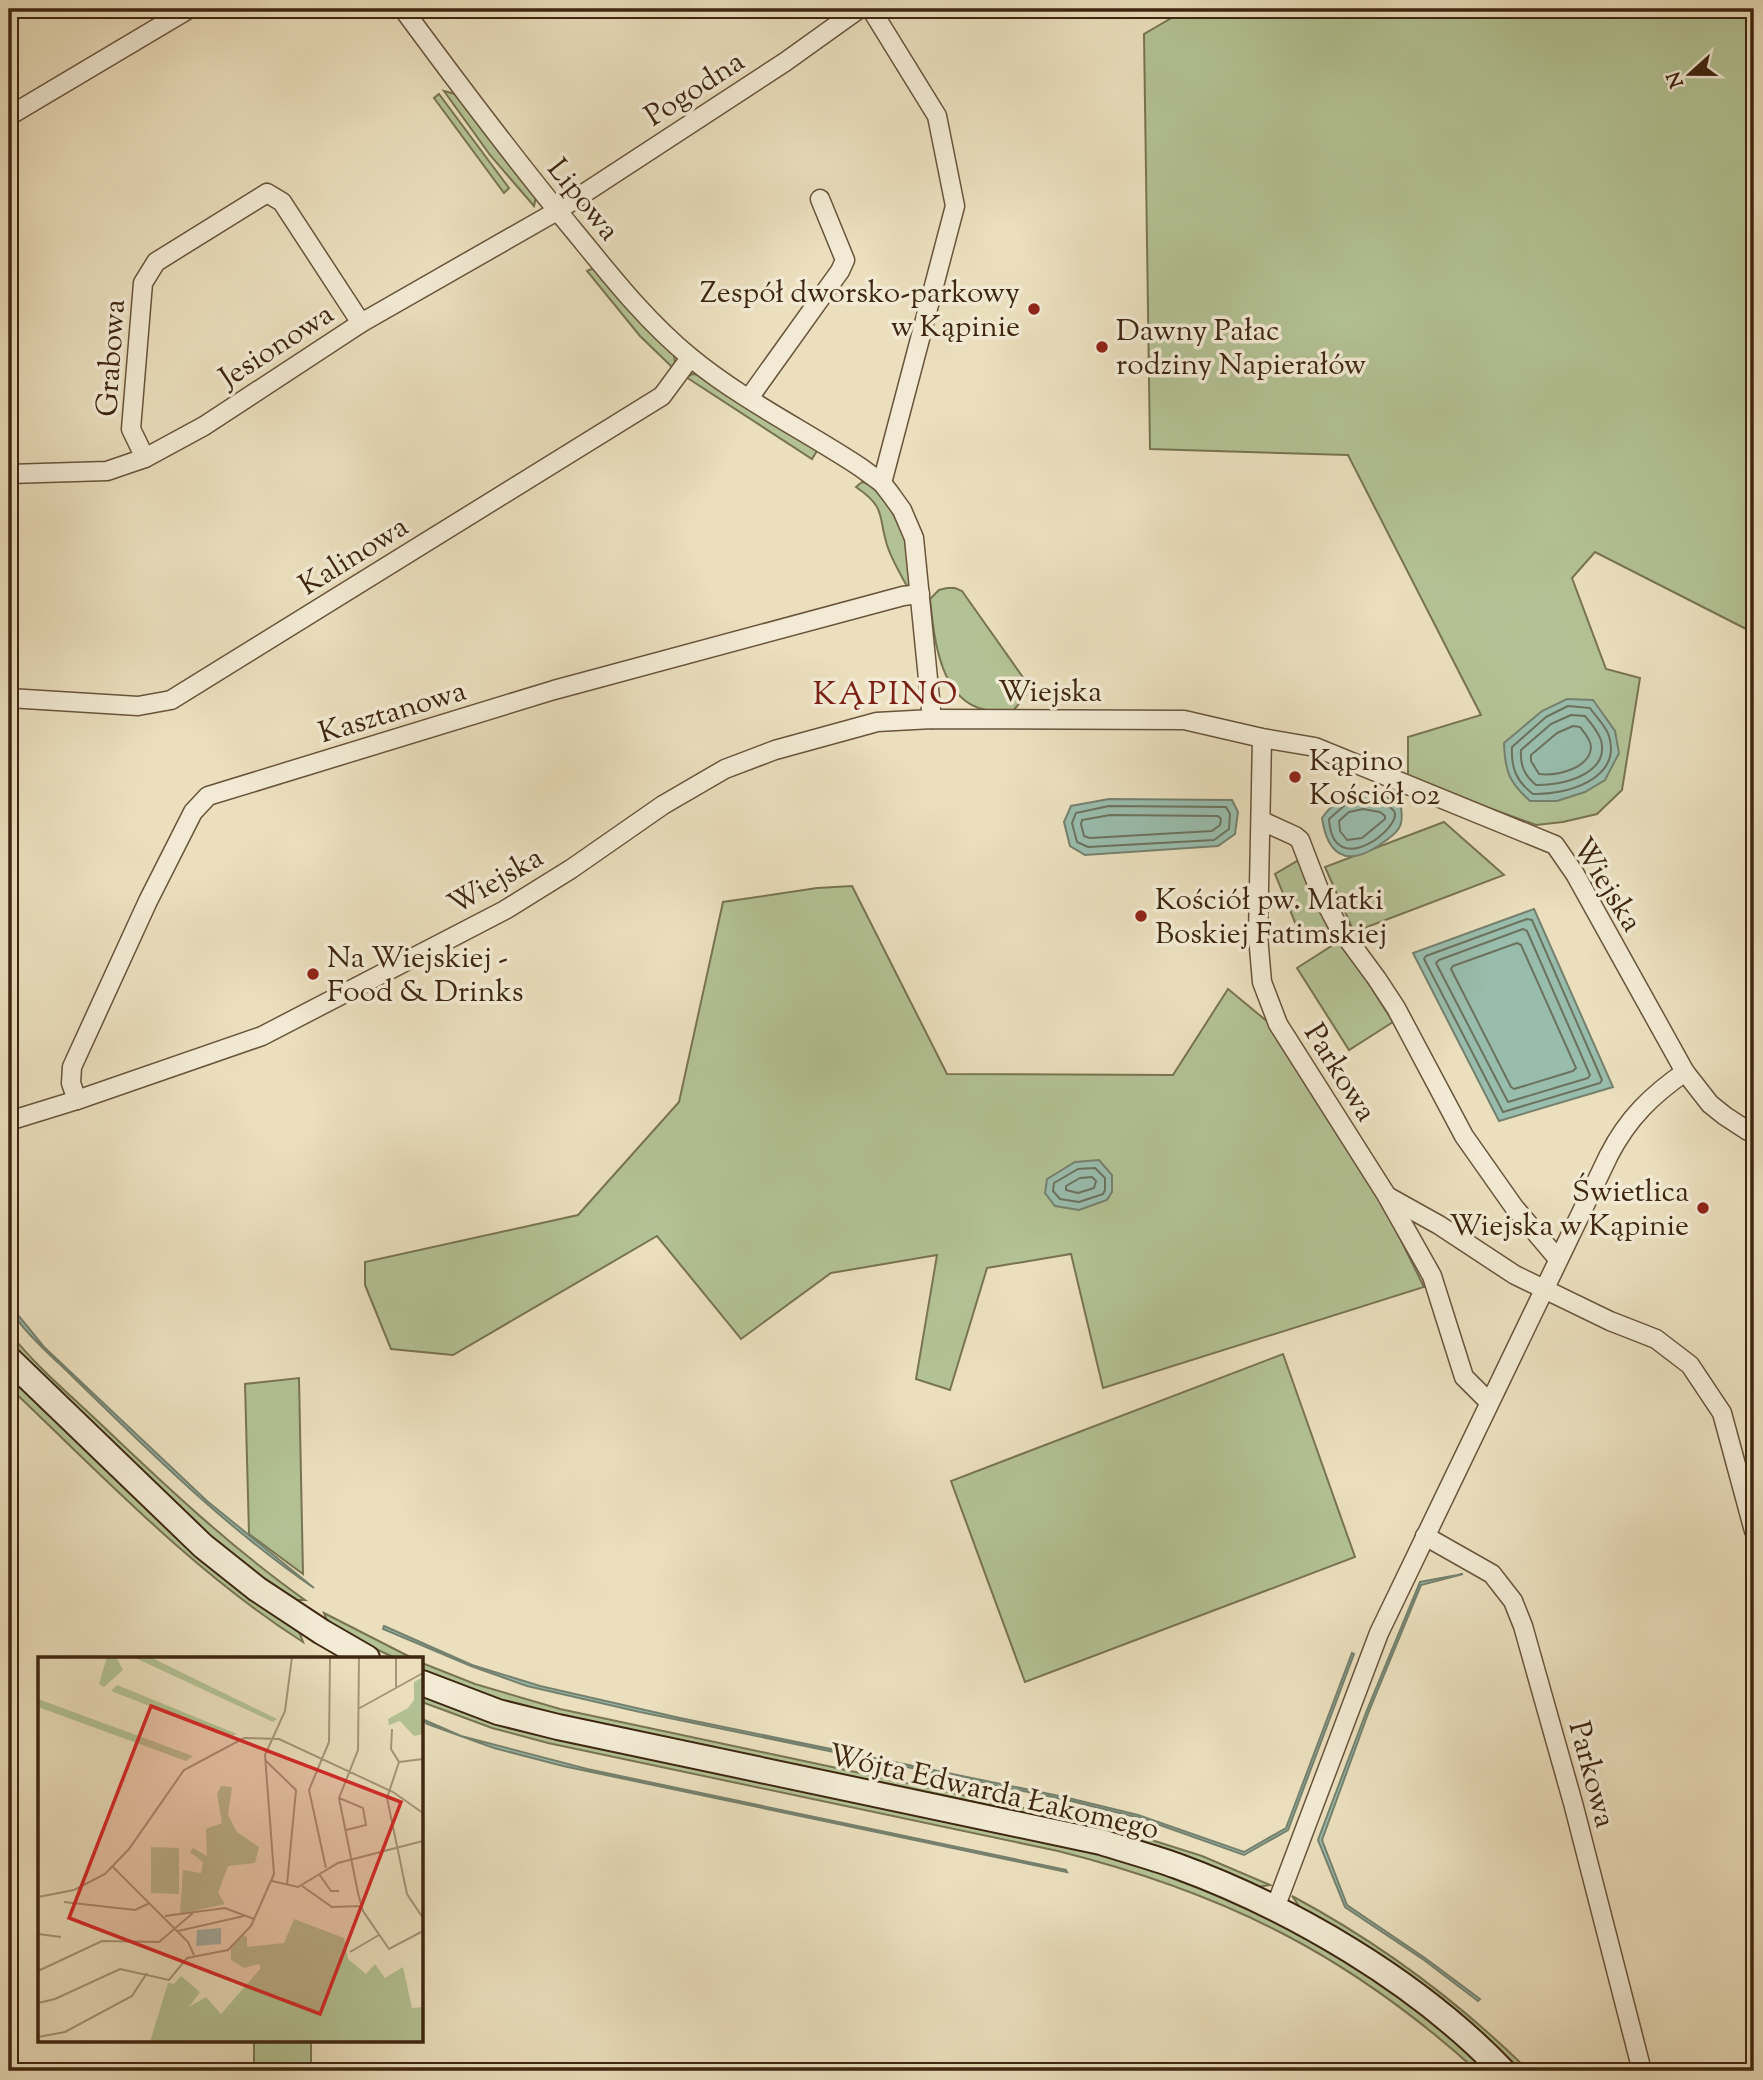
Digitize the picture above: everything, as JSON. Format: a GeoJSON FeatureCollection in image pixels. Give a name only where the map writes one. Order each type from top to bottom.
{"type":"FeatureCollection","features":[{"type":"Feature","properties":{"kind":"street"},"geometry":{"type":"LineString","coordinates":[[9,116],[189,9]]}},
{"type":"Feature","properties":{"kind":"street","name":"Lipowa"},"geometry":{"type":"LineString","coordinates":[[403,9],[484,119],[637,306],[691,358],[749,398],[860,467],[881,484],[902,510],[914,538],[932,719]]}},
{"type":"Feature","properties":{"kind":"street","name":"Pogodna"},"geometry":{"type":"LineString","coordinates":[[557,211],[785,62],[859,9]]}},
{"type":"Feature","properties":{"kind":"street"},"geometry":{"type":"LineString","coordinates":[[871,9],[937,116],[955,206],[881,484]]}},
{"type":"Feature","properties":{"kind":"street","name":"Grabowa"},"geometry":{"type":"LineString","coordinates":[[145,458],[131,429],[143,283],[156,262],[267,193],[282,202],[361,323]]}},
{"type":"Feature","properties":{"kind":"street"},"geometry":{"type":"LineString","coordinates":[[749,398],[840,271],[845,260],[820,199]]}},
{"type":"Feature","properties":{"kind":"street","name":"Jesionowa"},"geometry":{"type":"LineString","coordinates":[[9,474],[107,471],[145,458],[204,426],[361,323],[557,211]]}},
{"type":"Feature","properties":{"kind":"street","name":"Kalinowa"},"geometry":{"type":"LineString","coordinates":[[9,698],[138,706],[171,700],[663,396],[691,358]]}},
{"type":"Feature","properties":{"kind":"street","name":"Kasztanowa"},"geometry":{"type":"LineString","coordinates":[[77,1100],[71,1083],[72,1068],[192,811],[208,796],[554,690],[903,596],[920,594]]}},
{"type":"Feature","properties":{"kind":"street","name":"Wiejska"},"geometry":{"type":"LineString","coordinates":[[9,1121],[262,1036],[505,910],[571,869],[663,805],[725,769],[775,750],[877,722],[932,719],[1184,720],[1315,747],[1555,845],[1575,874],[1685,1072],[1710,1104],[1737,1124],[1754,1132]]}},
{"type":"Feature","properties":{"kind":"street","name":"Parkowa"},"geometry":{"type":"LineString","coordinates":[[1262,738],[1258,936],[1262,982],[1278,1024],[1387,1196],[1432,1276],[1464,1377],[1489,1402]]}},
{"type":"Feature","properties":{"kind":"street"},"geometry":{"type":"LineString","coordinates":[[1262,821],[1300,840],[1320,892],[1338,926],[1396,1008],[1464,1136],[1514,1207],[1558,1259]]}},
{"type":"Feature","properties":{"kind":"street"},"geometry":{"type":"LineString","coordinates":[[1275,1908],[1380,1633],[1558,1259],[1626,1126],[1648,1100],[1685,1072]]}},
{"type":"Feature","properties":{"kind":"street"},"geometry":{"type":"LineString","coordinates":[[1387,1196],[1439,1225],[1505,1269],[1610,1321],[1656,1339],[1689,1365],[1722,1413],[1754,1531]]}},
{"type":"Feature","properties":{"kind":"street"},"geometry":{"type":"LineString","coordinates":[[9,1359],[202,1546],[257,1589],[322,1632],[366,1657]]}},
{"type":"Feature","properties":{"kind":"street","name":"Parkowa"},"geometry":{"type":"LineString","coordinates":[[1424,1536],[1492,1574],[1513,1601],[1523,1626],[1573,1803],[1642,2071]]}},
{"type":"Feature","properties":{"kind":"street","name":"Wójta Edwarda Łakomego"},"geometry":{"type":"LineString","coordinates":[[424,1684],[498,1712],[558,1727],[1101,1842],[1176,1865],[1275,1908],[1382,1970],[1419,1998],[1503,2071]]}},
{"type":"Feature","properties":{"kind":"shaded area"},"geometry":{"type":"Polygon","coordinates":[[[1187,9],[1754,9],[1754,633],[1595,552],[1572,578],[1606,669],[1640,678],[1622,790],[1597,814],[1536,825],[1408,779],[1408,737],[1481,715],[1348,455],[1150,449],[1144,34],[1187,9]]]}},
{"type":"Feature","properties":{"kind":"shaded area"},"geometry":{"type":"Polygon","coordinates":[[[444,91],[455,94],[536,197],[534,206],[490,155],[444,91]]]}},
{"type":"Feature","properties":{"kind":"shaded area"},"geometry":{"type":"Polygon","coordinates":[[[439,94],[509,188],[504,193],[434,98],[439,94]]]}},
{"type":"Feature","properties":{"kind":"shaded area"},"geometry":{"type":"Polygon","coordinates":[[[594,268],[674,355],[673,368],[640,336],[587,271],[594,268]]]}},
{"type":"Feature","properties":{"kind":"shaded area"},"geometry":{"type":"Polygon","coordinates":[[[700,375],[818,449],[812,459],[686,377],[700,375]]]}},
{"type":"Feature","properties":{"kind":"shaded area"},"geometry":{"type":"Polygon","coordinates":[[[862,482],[883,498],[904,537],[908,553],[908,588],[888,548],[877,508],[873,501],[856,487],[862,482]]]}},
{"type":"Feature","properties":{"kind":"shaded area"},"geometry":{"type":"Polygon","coordinates":[[[947,588],[962,591],[1027,683],[1026,695],[1013,711],[989,711],[970,704],[958,694],[949,681],[937,648],[930,599],[939,590],[947,588]]]}},
{"type":"Feature","properties":{"kind":"shaded area"},"geometry":{"type":"Polygon","coordinates":[[[1444,822],[1504,875],[1354,932],[1325,867],[1444,822]]]}},
{"type":"Feature","properties":{"kind":"shaded area"},"geometry":{"type":"Polygon","coordinates":[[[1304,857],[1337,926],[1304,944],[1275,874],[1304,857]]]}},
{"type":"Feature","properties":{"kind":"shaded area"},"geometry":{"type":"Polygon","coordinates":[[[852,886],[947,1074],[1173,1075],[1228,989],[1274,1027],[1382,1202],[1424,1287],[1103,1388],[1071,1254],[987,1268],[950,1390],[916,1379],[937,1255],[831,1273],[741,1339],[657,1236],[453,1355],[391,1349],[365,1285],[365,1262],[578,1215],[679,1102],[723,902],[817,888],[852,886]]]}},
{"type":"Feature","properties":{"kind":"shaded area"},"geometry":{"type":"Polygon","coordinates":[[[1341,940],[1393,1022],[1349,1050],[1297,968],[1341,940]]]}},
{"type":"Feature","properties":{"kind":"shaded area"},"geometry":{"type":"Polygon","coordinates":[[[9,1332],[44,1370],[178,1497],[227,1540],[305,1600],[291,1600],[221,1546],[20,1356],[9,1342],[9,1332]]]}},
{"type":"Feature","properties":{"kind":"shaded area"},"geometry":{"type":"Polygon","coordinates":[[[1283,1354],[1355,1557],[1025,1682],[951,1481],[1283,1354]]]}},
{"type":"Feature","properties":{"kind":"shaded area"},"geometry":{"type":"Polygon","coordinates":[[[9,1377],[177,1536],[299,1631],[303,1642],[224,1585],[150,1522],[9,1387],[9,1377]]]}},
{"type":"Feature","properties":{"kind":"shaded area"},"geometry":{"type":"Polygon","coordinates":[[[299,1378],[303,1574],[249,1534],[245,1384],[299,1378]]]}},
{"type":"Feature","properties":{"kind":"shaded area"},"geometry":{"type":"Polygon","coordinates":[[[324,1613],[410,1657],[393,1657],[328,1623],[324,1613]]]}},
{"type":"Feature","properties":{"kind":"shaded area"},"geometry":{"type":"Polygon","coordinates":[[[424,1664],[475,1684],[560,1709],[1104,1825],[1202,1856],[1270,1885],[1258,1887],[523,1708],[424,1672],[424,1664]]]}},
{"type":"Feature","properties":{"kind":"shaded area"},"geometry":{"type":"Polygon","coordinates":[[[424,1694],[1117,1858],[1180,1879],[1255,1910],[1360,1970],[1426,2018],[1488,2071],[1477,2071],[1429,2030],[1332,1961],[1230,1908],[1176,1887],[1058,1851],[548,1743],[492,1728],[424,1703],[424,1694]]]}},
{"type":"Feature","properties":{"kind":"shaded area"},"geometry":{"type":"Polygon","coordinates":[[[1292,1896],[1356,1933],[1417,1975],[1502,2045],[1529,2071],[1517,2071],[1506,2060],[1301,1909],[1292,1896]]]}},
{"type":"Feature","properties":{"kind":"shaded area"},"geometry":{"type":"Polygon","coordinates":[[[254,2042],[311,2042],[311,2071],[254,2071],[254,2042]]]}},
{"type":"Feature","properties":{"kind":"water"},"geometry":{"type":"Polygon","coordinates":[[[1567,699],[1593,700],[1615,731],[1619,753],[1605,780],[1585,792],[1557,801],[1530,801],[1510,776],[1504,743],[1542,711],[1567,699]]]}},
{"type":"Feature","properties":{"kind":"water"},"geometry":{"type":"Polygon","coordinates":[[[1364,793],[1386,797],[1401,807],[1401,823],[1395,833],[1378,846],[1366,853],[1347,856],[1333,848],[1324,830],[1322,818],[1340,801],[1364,793]]]}},
{"type":"Feature","properties":{"kind":"water"},"geometry":{"type":"Polygon","coordinates":[[[1109,799],[1232,800],[1238,812],[1235,834],[1218,846],[1085,855],[1070,846],[1064,822],[1071,806],[1109,799]]]}},
{"type":"Feature","properties":{"kind":"water"},"geometry":{"type":"Polygon","coordinates":[[[1534,909],[1613,1087],[1499,1121],[1413,953],[1534,909]]]}},
{"type":"Feature","properties":{"kind":"water"},"geometry":{"type":"Polygon","coordinates":[[[1099,1160],[1112,1175],[1112,1192],[1107,1200],[1079,1210],[1055,1206],[1045,1193],[1047,1179],[1075,1162],[1099,1160]]]}},
{"type":"Feature","properties":{"kind":"water"},"geometry":{"type":"Polygon","coordinates":[[[9,1304],[44,1347],[207,1501],[314,1588],[249,1540],[159,1460],[36,1341],[18,1321],[9,1304]]]}},
{"type":"Feature","properties":{"kind":"water"},"geometry":{"type":"Polygon","coordinates":[[[1463,1574],[1421,1585],[1369,1711],[1322,1840],[1347,1905],[1425,1958],[1480,1999],[1478,2001],[1424,1960],[1345,1907],[1318,1840],[1367,1710],[1420,1582],[1463,1574]]]}},
{"type":"Feature","properties":{"kind":"water"},"geometry":{"type":"Polygon","coordinates":[[[384,1626],[472,1665],[540,1686],[680,1718],[1064,1797],[1138,1815],[1244,1852],[1286,1828],[1352,1653],[1354,1654],[1288,1830],[1244,1855],[1140,1818],[1067,1800],[527,1686],[471,1666],[383,1629],[384,1626]]]}},
{"type":"Feature","properties":{"kind":"water"},"geometry":{"type":"Polygon","coordinates":[[[424,1720],[461,1736],[587,1769],[1067,1872],[563,1766],[494,1748],[427,1724],[424,1720]]]}},
{"type":"Feature","properties":{"kind":"place","name":"Zespół dworsko-parkowy w Kąpinie"},"geometry":{"type":"Point","coordinates":[1034,309]}},
{"type":"Feature","properties":{"kind":"place","name":"Dawny Pałac rodziny Napierałów"},"geometry":{"type":"Point","coordinates":[1102,347]}},
{"type":"Feature","properties":{"kind":"place","name":"Kąpino Kościół 02"},"geometry":{"type":"Point","coordinates":[1295,777]}},
{"type":"Feature","properties":{"kind":"place","name":"Kościół pw. Matki Boskiej Fatimskiej"},"geometry":{"type":"Point","coordinates":[1141,916]}},
{"type":"Feature","properties":{"kind":"place","name":"Na Wiejskiej - Food & Drinks"},"geometry":{"type":"Point","coordinates":[313,974]}},
{"type":"Feature","properties":{"kind":"place","name":"Świetlica Wiejska w Kąpinie"},"geometry":{"type":"Point","coordinates":[1703,1208]}},
{"type":"Feature","properties":{"kind":"district","name":"KĄPINO"},"geometry":{"type":"Point","coordinates":[886,692]}}]}
